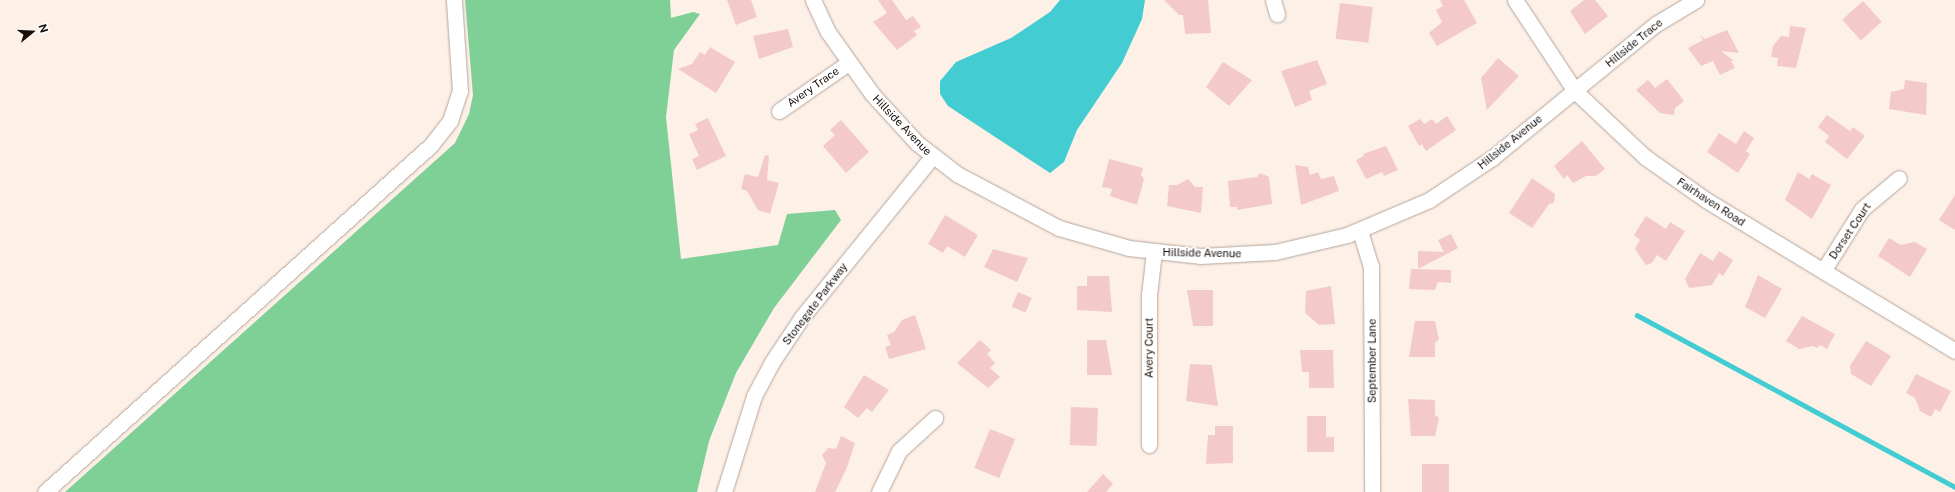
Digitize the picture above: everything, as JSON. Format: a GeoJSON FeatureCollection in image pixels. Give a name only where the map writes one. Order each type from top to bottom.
{"type":"FeatureCollection","features":[{"type":"Feature","properties":{"kind":"street"},"geometry":{"type":"LineString","coordinates":[[45,492],[431,145],[450,121],[460,91],[454,0]]}},
{"type":"Feature","properties":{"kind":"street","name":"Hillside Avenue"},"geometry":{"type":"LineString","coordinates":[[813,0],[848,63],[932,157],[1019,210],[1059,228],[1154,252],[1200,256],[1275,252],[1360,231],[1390,220],[1462,180],[1575,91]]}},
{"type":"Feature","properties":{"kind":"street"},"geometry":{"type":"LineString","coordinates":[[1273,0],[1277,14]]}},
{"type":"Feature","properties":{"kind":"street","name":"Fairhaven Road"},"geometry":{"type":"LineString","coordinates":[[1515,0],[1575,91],[1645,157],[1686,188],[1955,351]]}},
{"type":"Feature","properties":{"kind":"street","name":"Hillside Trace"},"geometry":{"type":"LineString","coordinates":[[1575,91],[1656,24],[1696,0]]}},
{"type":"Feature","properties":{"kind":"street","name":"Avery Trace"},"geometry":{"type":"LineString","coordinates":[[779,111],[848,63]]}},
{"type":"Feature","properties":{"kind":"street","name":"Stonegate Parkway"},"geometry":{"type":"LineString","coordinates":[[724,492],[754,396],[772,362],[802,317],[932,157]]}},
{"type":"Feature","properties":{"kind":"street","name":"Dorset Court"},"geometry":{"type":"LineString","coordinates":[[1823,271],[1862,209],[1899,178]]}},
{"type":"Feature","properties":{"kind":"street","name":"September Lane"},"geometry":{"type":"LineString","coordinates":[[1360,231],[1371,266],[1372,492]]}},
{"type":"Feature","properties":{"kind":"street","name":"Avery Court"},"geometry":{"type":"LineString","coordinates":[[1149,445],[1149,295],[1154,252]]}},
{"type":"Feature","properties":{"kind":"street"},"geometry":{"type":"LineString","coordinates":[[879,492],[899,450],[935,418]]}},
{"type":"Feature","properties":{"kind":"green space"},"geometry":{"type":"Polygon","coordinates":[[[465,0],[670,0],[671,18],[693,12],[700,14],[674,50],[666,117],[681,259],[778,245],[787,214],[835,210],[841,220],[774,308],[736,373],[709,441],[697,492],[65,492],[455,143],[469,114],[473,95],[465,0]]]}},
{"type":"Feature","properties":{"kind":"water"},"geometry":{"type":"Polygon","coordinates":[[[1060,0],[1145,0],[1142,19],[1122,63],[1077,130],[1064,162],[1050,173],[948,106],[940,94],[940,81],[956,62],[1011,38],[1050,12],[1060,0]]]}},
{"type":"Feature","properties":{"kind":"building"},"geometry":{"type":"Polygon","coordinates":[[[727,0],[751,0],[757,17],[736,25],[727,0]]]}},
{"type":"Feature","properties":{"kind":"building"},"geometry":{"type":"Polygon","coordinates":[[[878,0],[892,0],[906,20],[913,16],[921,27],[914,31],[917,35],[897,50],[873,22],[887,13],[878,0]]]}},
{"type":"Feature","properties":{"kind":"building"},"geometry":{"type":"Polygon","coordinates":[[[1164,0],[1208,0],[1211,33],[1185,34],[1183,15],[1179,15],[1164,0]]]}},
{"type":"Feature","properties":{"kind":"building"},"geometry":{"type":"Polygon","coordinates":[[[1440,0],[1464,0],[1477,23],[1437,46],[1429,33],[1442,22],[1436,10],[1443,6],[1440,0]]]}},
{"type":"Feature","properties":{"kind":"building"},"geometry":{"type":"Polygon","coordinates":[[[1584,0],[1595,0],[1608,16],[1585,34],[1570,11],[1584,0]]]}},
{"type":"Feature","properties":{"kind":"building"},"geometry":{"type":"Polygon","coordinates":[[[1863,1],[1882,22],[1861,41],[1842,20],[1863,1]]]}},
{"type":"Feature","properties":{"kind":"building"},"geometry":{"type":"Polygon","coordinates":[[[1340,3],[1373,7],[1368,43],[1336,39],[1340,3]]]}},
{"type":"Feature","properties":{"kind":"building"},"geometry":{"type":"Polygon","coordinates":[[[1790,26],[1806,28],[1796,68],[1777,66],[1778,58],[1771,57],[1773,46],[1781,36],[1789,37],[1790,26]]]}},
{"type":"Feature","properties":{"kind":"building"},"geometry":{"type":"Polygon","coordinates":[[[788,29],[793,47],[759,59],[753,36],[788,29]]]}},
{"type":"Feature","properties":{"kind":"building"},"geometry":{"type":"Polygon","coordinates":[[[1727,30],[1739,53],[1721,51],[1734,61],[1731,61],[1735,68],[1720,75],[1713,61],[1701,66],[1688,48],[1703,40],[1700,35],[1705,39],[1727,30]]]}},
{"type":"Feature","properties":{"kind":"building"},"geometry":{"type":"Polygon","coordinates":[[[710,47],[735,62],[716,93],[678,69],[692,64],[700,52],[705,55],[710,47]]]}},
{"type":"Feature","properties":{"kind":"building"},"geometry":{"type":"Polygon","coordinates":[[[1498,58],[1519,76],[1487,110],[1481,78],[1498,58]]]}},
{"type":"Feature","properties":{"kind":"building"},"geometry":{"type":"Polygon","coordinates":[[[1317,60],[1327,84],[1309,91],[1312,100],[1295,107],[1281,71],[1317,60]]]}},
{"type":"Feature","properties":{"kind":"building"},"geometry":{"type":"Polygon","coordinates":[[[1223,62],[1252,80],[1229,106],[1206,87],[1223,62]]]}},
{"type":"Feature","properties":{"kind":"building"},"geometry":{"type":"Polygon","coordinates":[[[1667,79],[1684,101],[1675,108],[1674,115],[1660,113],[1636,90],[1648,80],[1655,88],[1667,79]]]}},
{"type":"Feature","properties":{"kind":"building"},"geometry":{"type":"Polygon","coordinates":[[[1905,80],[1927,83],[1926,115],[1889,109],[1891,92],[1904,89],[1905,80]]]}},
{"type":"Feature","properties":{"kind":"building"},"geometry":{"type":"Polygon","coordinates":[[[1827,115],[1850,131],[1853,127],[1865,136],[1847,159],[1825,142],[1829,136],[1818,127],[1827,115]]]}},
{"type":"Feature","properties":{"kind":"building"},"geometry":{"type":"Polygon","coordinates":[[[1447,116],[1456,130],[1426,151],[1422,144],[1419,146],[1408,126],[1420,119],[1424,124],[1432,119],[1436,124],[1447,116]]]}},
{"type":"Feature","properties":{"kind":"building"},"geometry":{"type":"Polygon","coordinates":[[[708,118],[726,156],[697,170],[692,159],[699,156],[689,134],[698,130],[695,124],[708,118]]]}},
{"type":"Feature","properties":{"kind":"building"},"geometry":{"type":"Polygon","coordinates":[[[841,120],[869,152],[846,173],[823,146],[835,135],[830,130],[841,120]]]}},
{"type":"Feature","properties":{"kind":"building"},"geometry":{"type":"Polygon","coordinates":[[[1744,131],[1754,138],[1746,151],[1750,154],[1738,173],[1707,152],[1719,133],[1736,144],[1744,131]]]}},
{"type":"Feature","properties":{"kind":"building"},"geometry":{"type":"Polygon","coordinates":[[[1582,141],[1605,169],[1596,176],[1586,176],[1573,183],[1567,175],[1564,179],[1554,166],[1582,141]]]}},
{"type":"Feature","properties":{"kind":"building"},"geometry":{"type":"Polygon","coordinates":[[[1386,146],[1398,170],[1384,176],[1382,172],[1366,179],[1356,160],[1364,156],[1363,154],[1386,146]]]}},
{"type":"Feature","properties":{"kind":"building"},"geometry":{"type":"Polygon","coordinates":[[[765,155],[769,156],[767,180],[779,183],[770,214],[758,210],[747,191],[741,189],[745,174],[758,177],[765,155]]]}},
{"type":"Feature","properties":{"kind":"building"},"geometry":{"type":"Polygon","coordinates":[[[1109,159],[1143,168],[1141,175],[1144,179],[1137,205],[1110,196],[1112,189],[1102,187],[1109,159]]]}},
{"type":"Feature","properties":{"kind":"building"},"geometry":{"type":"Polygon","coordinates":[[[1295,165],[1308,167],[1310,175],[1318,172],[1321,179],[1334,176],[1339,191],[1301,205],[1295,165]]]}},
{"type":"Feature","properties":{"kind":"building"},"geometry":{"type":"Polygon","coordinates":[[[1798,172],[1809,179],[1812,174],[1831,185],[1812,219],[1785,200],[1798,172]]]}},
{"type":"Feature","properties":{"kind":"building"},"geometry":{"type":"Polygon","coordinates":[[[1260,173],[1269,177],[1272,204],[1237,210],[1237,207],[1230,207],[1228,181],[1257,177],[1260,173]]]}},
{"type":"Feature","properties":{"kind":"building"},"geometry":{"type":"Polygon","coordinates":[[[1532,178],[1555,194],[1554,203],[1549,204],[1532,228],[1509,213],[1532,178]]]}},
{"type":"Feature","properties":{"kind":"building"},"geometry":{"type":"Polygon","coordinates":[[[1188,179],[1195,187],[1203,187],[1201,213],[1167,206],[1169,185],[1177,185],[1188,179]]]}},
{"type":"Feature","properties":{"kind":"building"},"geometry":{"type":"Polygon","coordinates":[[[1955,195],[1955,230],[1939,220],[1955,195]]]}},
{"type":"Feature","properties":{"kind":"building"},"geometry":{"type":"Polygon","coordinates":[[[945,215],[978,235],[965,257],[947,246],[943,253],[928,244],[945,215]]]}},
{"type":"Feature","properties":{"kind":"building"},"geometry":{"type":"Polygon","coordinates":[[[1646,216],[1666,229],[1670,222],[1685,231],[1666,261],[1657,255],[1652,263],[1646,265],[1635,249],[1640,240],[1634,235],[1646,216]]]}},
{"type":"Feature","properties":{"kind":"building"},"geometry":{"type":"Polygon","coordinates":[[[1451,234],[1458,248],[1418,269],[1418,251],[1444,252],[1438,240],[1451,234]]]}},
{"type":"Feature","properties":{"kind":"building"},"geometry":{"type":"Polygon","coordinates":[[[1889,238],[1901,245],[1915,242],[1927,249],[1910,277],[1878,256],[1889,238]]]}},
{"type":"Feature","properties":{"kind":"building"},"geometry":{"type":"Polygon","coordinates":[[[993,249],[1028,258],[1017,282],[984,267],[993,249]]]}},
{"type":"Feature","properties":{"kind":"building"},"geometry":{"type":"Polygon","coordinates":[[[1719,251],[1733,260],[1723,276],[1719,273],[1712,285],[1689,288],[1685,279],[1700,253],[1713,261],[1719,251]]]}},
{"type":"Feature","properties":{"kind":"building"},"geometry":{"type":"Polygon","coordinates":[[[1411,269],[1451,270],[1451,283],[1438,282],[1435,290],[1409,289],[1411,269]]]}},
{"type":"Feature","properties":{"kind":"building"},"geometry":{"type":"Polygon","coordinates":[[[1758,275],[1782,289],[1765,318],[1745,307],[1758,275]]]}},
{"type":"Feature","properties":{"kind":"building"},"geometry":{"type":"Polygon","coordinates":[[[1087,276],[1109,276],[1112,312],[1077,310],[1077,286],[1087,286],[1087,276]]]}},
{"type":"Feature","properties":{"kind":"building"},"geometry":{"type":"Polygon","coordinates":[[[1331,286],[1335,324],[1319,325],[1305,313],[1306,291],[1331,286]]]}},
{"type":"Feature","properties":{"kind":"building"},"geometry":{"type":"Polygon","coordinates":[[[1187,290],[1213,290],[1213,326],[1193,326],[1187,290]]]}},
{"type":"Feature","properties":{"kind":"building"},"geometry":{"type":"Polygon","coordinates":[[[1018,292],[1032,298],[1026,313],[1012,307],[1018,292]]]}},
{"type":"Feature","properties":{"kind":"building"},"geometry":{"type":"Polygon","coordinates":[[[915,315],[926,349],[889,359],[885,347],[891,345],[887,335],[894,332],[902,320],[915,315]]]}},
{"type":"Feature","properties":{"kind":"building"},"geometry":{"type":"Polygon","coordinates":[[[1802,316],[1835,334],[1827,349],[1820,345],[1817,348],[1813,346],[1799,349],[1786,341],[1802,316]]]}},
{"type":"Feature","properties":{"kind":"building"},"geometry":{"type":"Polygon","coordinates":[[[1415,321],[1435,321],[1439,339],[1435,343],[1435,357],[1409,357],[1415,321]]]}},
{"type":"Feature","properties":{"kind":"building"},"geometry":{"type":"Polygon","coordinates":[[[980,340],[991,350],[987,354],[995,363],[990,368],[1000,377],[988,388],[957,363],[980,340]]]}},
{"type":"Feature","properties":{"kind":"building"},"geometry":{"type":"Polygon","coordinates":[[[1087,340],[1106,340],[1112,375],[1087,375],[1087,340]]]}},
{"type":"Feature","properties":{"kind":"building"},"geometry":{"type":"Polygon","coordinates":[[[1866,341],[1891,356],[1871,386],[1851,374],[1850,366],[1866,341]]]}},
{"type":"Feature","properties":{"kind":"building"},"geometry":{"type":"Polygon","coordinates":[[[1300,350],[1333,350],[1334,388],[1309,388],[1309,372],[1302,372],[1300,350]]]}},
{"type":"Feature","properties":{"kind":"building"},"geometry":{"type":"Polygon","coordinates":[[[1190,364],[1212,365],[1218,406],[1186,401],[1190,364]]]}},
{"type":"Feature","properties":{"kind":"building"},"geometry":{"type":"Polygon","coordinates":[[[1916,374],[1951,391],[1940,412],[1935,409],[1931,417],[1920,411],[1915,398],[1906,393],[1916,374]]]}},
{"type":"Feature","properties":{"kind":"building"},"geometry":{"type":"Polygon","coordinates":[[[864,375],[889,390],[872,412],[867,408],[858,418],[844,407],[864,375]]]}},
{"type":"Feature","properties":{"kind":"building"},"geometry":{"type":"Polygon","coordinates":[[[1408,399],[1435,400],[1435,415],[1439,418],[1435,436],[1411,436],[1408,399]]]}},
{"type":"Feature","properties":{"kind":"building"},"geometry":{"type":"Polygon","coordinates":[[[1071,407],[1098,408],[1097,446],[1070,445],[1071,407]]]}},
{"type":"Feature","properties":{"kind":"building"},"geometry":{"type":"Polygon","coordinates":[[[1307,416],[1326,416],[1326,437],[1334,437],[1334,452],[1307,452],[1307,416]]]}},
{"type":"Feature","properties":{"kind":"building"},"geometry":{"type":"Polygon","coordinates":[[[1215,426],[1233,426],[1233,463],[1206,464],[1208,435],[1215,435],[1215,426]]]}},
{"type":"Feature","properties":{"kind":"building"},"geometry":{"type":"Polygon","coordinates":[[[990,429],[1015,439],[999,478],[974,468],[990,429]]]}},
{"type":"Feature","properties":{"kind":"building"},"geometry":{"type":"Polygon","coordinates":[[[841,436],[855,443],[846,470],[835,492],[815,492],[826,463],[822,455],[828,448],[836,449],[841,436]]]}},
{"type":"Feature","properties":{"kind":"building"},"geometry":{"type":"Polygon","coordinates":[[[1422,464],[1449,464],[1449,492],[1422,492],[1422,464]]]}},
{"type":"Feature","properties":{"kind":"building"},"geometry":{"type":"Polygon","coordinates":[[[1103,474],[1113,484],[1106,492],[1087,492],[1103,474]]]}},
{"type":"Feature","properties":{"kind":"waterway"},"geometry":{"type":"LineString","coordinates":[[1637,315],[1955,487]]}}]}
